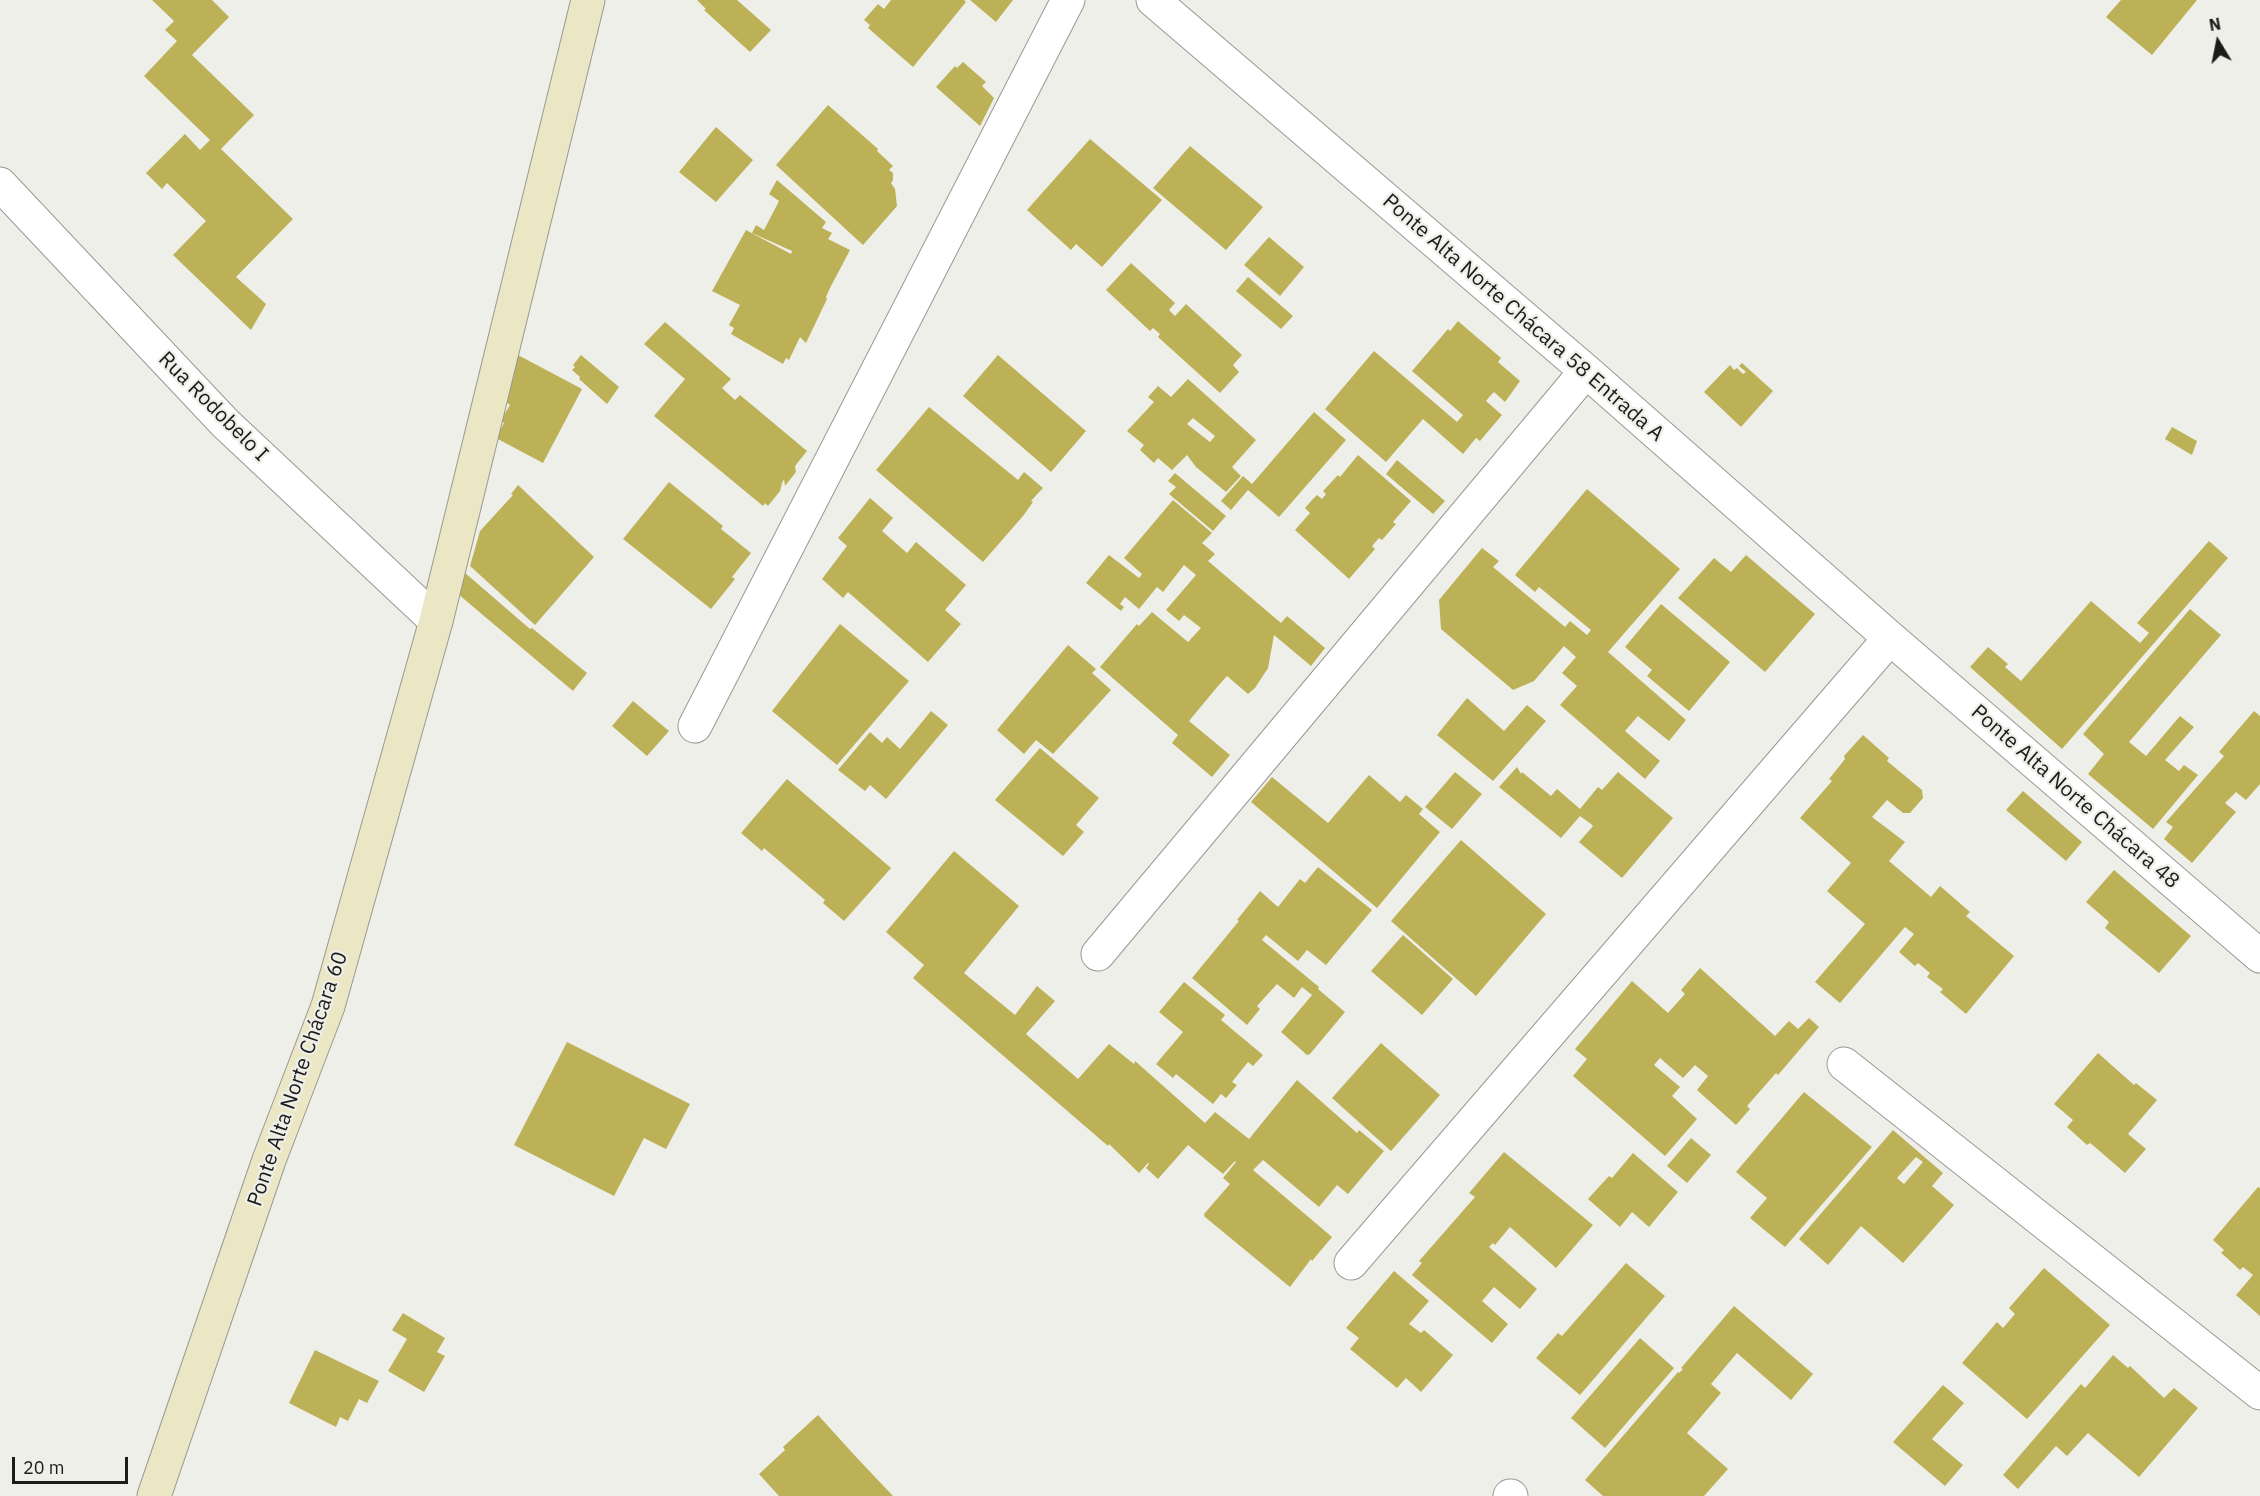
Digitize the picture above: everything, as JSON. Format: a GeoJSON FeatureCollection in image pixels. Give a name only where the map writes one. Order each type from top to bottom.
{"type":"FeatureCollection","features":[{"type":"Feature","properties":{"kind":"street","name":"Ponte Alta Norte Chácara 60"},"geometry":{"type":"LineString","coordinates":[[154,1496],[269,1160],[328,1006],[436,621],[588,0]]}},
{"type":"Feature","properties":{"kind":"street"},"geometry":{"type":"LineString","coordinates":[[695,726],[1068,0]]}},
{"type":"Feature","properties":{"kind":"street","name":"Ponte Alta Norte Chácara 58 Entrada A"},"geometry":{"type":"LineString","coordinates":[[1153,0],[1586,371],[1890,638]]}},
{"type":"Feature","properties":{"kind":"street","name":"Rua Rodobelo I"},"geometry":{"type":"LineString","coordinates":[[0,184],[225,423],[436,621]]}},
{"type":"Feature","properties":{"kind":"street"},"geometry":{"type":"LineString","coordinates":[[1098,954],[1586,371]]}},
{"type":"Feature","properties":{"kind":"street"},"geometry":{"type":"LineString","coordinates":[[1351,1263],[1890,638]]}},
{"type":"Feature","properties":{"kind":"street","name":"Ponte Alta Norte Chácara 48"},"geometry":{"type":"LineString","coordinates":[[1890,638],[2260,956]]}},
{"type":"Feature","properties":{"kind":"street"},"geometry":{"type":"LineString","coordinates":[[1844,1064],[2260,1393]]}},
{"type":"Feature","properties":{"kind":"building"},"geometry":{"type":"Polygon","coordinates":[[[152,0],[212,0],[229,17],[192,55],[254,115],[221,149],[293,219],[236,277],[266,304],[251,330],[173,255],[206,221],[167,183],[162,189],[146,173],[185,134],[200,150],[210,140],[144,76],[177,41],[165,30],[174,21],[152,0]]]}},
{"type":"Feature","properties":{"kind":"building"},"geometry":{"type":"Polygon","coordinates":[[[697,0],[737,0],[771,30],[750,52],[704,10],[706,9],[697,0]]]}},
{"type":"Feature","properties":{"kind":"building"},"geometry":{"type":"Polygon","coordinates":[[[891,0],[964,0],[966,2],[913,67],[868,28],[870,25],[864,20],[878,4],[884,9],[891,0]]]}},
{"type":"Feature","properties":{"kind":"building"},"geometry":{"type":"Polygon","coordinates":[[[970,0],[1013,0],[996,22],[970,0]]]}},
{"type":"Feature","properties":{"kind":"building"},"geometry":{"type":"Polygon","coordinates":[[[2121,0],[2197,0],[2152,55],[2106,17],[2121,0]]]}},
{"type":"Feature","properties":{"kind":"building"},"geometry":{"type":"Polygon","coordinates":[[[963,62],[986,82],[982,86],[994,98],[980,126],[936,87],[955,66],[957,68],[963,62]]]}},
{"type":"Feature","properties":{"kind":"building"},"geometry":{"type":"Polygon","coordinates":[[[828,105],[878,149],[877,151],[893,166],[889,170],[893,173],[891,183],[895,189],[897,206],[863,245],[776,165],[828,105]]]}},
{"type":"Feature","properties":{"kind":"building"},"geometry":{"type":"Polygon","coordinates":[[[716,127],[753,160],[716,202],[679,172],[716,127]]]}},
{"type":"Feature","properties":{"kind":"building"},"geometry":{"type":"Polygon","coordinates":[[[1090,139],[1162,200],[1102,267],[1076,244],[1071,250],[1027,210],[1090,139]]]}},
{"type":"Feature","properties":{"kind":"building"},"geometry":{"type":"Polygon","coordinates":[[[1190,146],[1263,207],[1226,250],[1153,188],[1190,146]]]}},
{"type":"Feature","properties":{"kind":"building"},"geometry":{"type":"Polygon","coordinates":[[[777,180],[826,222],[822,228],[832,233],[828,239],[850,250],[830,288],[806,343],[800,337],[789,360],[786,358],[783,364],[731,334],[734,328],[729,325],[740,305],[712,291],[746,230],[791,254],[792,251],[752,233],[756,225],[764,230],[779,201],[769,194],[777,180]]]}},
{"type":"Feature","properties":{"kind":"building"},"geometry":{"type":"Polygon","coordinates":[[[1269,237],[1304,267],[1280,296],[1244,265],[1269,237]]]}},
{"type":"Feature","properties":{"kind":"building"},"geometry":{"type":"Polygon","coordinates":[[[1131,263],[1175,303],[1169,310],[1175,316],[1186,304],[1242,355],[1233,365],[1239,372],[1220,393],[1158,337],[1160,334],[1153,328],[1150,331],[1106,290],[1131,263]]]}},
{"type":"Feature","properties":{"kind":"building"},"geometry":{"type":"Polygon","coordinates":[[[1248,277],[1293,316],[1281,329],[1236,291],[1248,277]]]}},
{"type":"Feature","properties":{"kind":"building"},"geometry":{"type":"Polygon","coordinates":[[[1458,321],[1501,358],[1498,362],[1520,381],[1505,402],[1494,392],[1486,401],[1502,415],[1480,441],[1476,438],[1463,454],[1423,419],[1386,462],[1325,409],[1374,351],[1457,422],[1463,415],[1412,371],[1448,329],[1450,331],[1458,321]]]}},
{"type":"Feature","properties":{"kind":"building"},"geometry":{"type":"Polygon","coordinates":[[[665,322],[731,379],[722,388],[735,400],[740,395],[807,451],[795,466],[796,472],[785,486],[784,479],[780,491],[768,506],[765,503],[763,506],[654,416],[685,379],[644,344],[665,322]]]}},
{"type":"Feature","properties":{"kind":"building"},"geometry":{"type":"Polygon","coordinates":[[[518,355],[582,389],[543,463],[496,438],[504,423],[501,420],[510,405],[506,402],[518,355]]]}},
{"type":"Feature","properties":{"kind":"building"},"geometry":{"type":"Polygon","coordinates":[[[581,355],[619,387],[607,404],[572,370],[581,355]]]}},
{"type":"Feature","properties":{"kind":"building"},"geometry":{"type":"Polygon","coordinates":[[[998,355],[1086,431],[1051,472],[963,396],[998,355]]]}},
{"type":"Feature","properties":{"kind":"building"},"geometry":{"type":"Polygon","coordinates":[[[1742,363],[1773,391],[1741,427],[1704,392],[1730,365],[1734,370],[1737,368],[1743,374],[1746,372],[1739,366],[1742,363]]]}},
{"type":"Feature","properties":{"kind":"building"},"geometry":{"type":"Polygon","coordinates":[[[1188,379],[1256,440],[1232,467],[1241,476],[1226,492],[1196,467],[1187,455],[1172,470],[1158,458],[1154,463],[1140,450],[1144,445],[1127,431],[1154,402],[1148,397],[1158,386],[1171,397],[1188,379]],[[1193,418],[1187,424],[1210,442],[1215,436],[1193,418]]]}},
{"type":"Feature","properties":{"kind":"building"},"geometry":{"type":"Polygon","coordinates":[[[929,407],[1018,480],[1024,472],[1043,488],[1031,501],[1033,502],[1023,516],[983,562],[876,470],[929,407]]]}},
{"type":"Feature","properties":{"kind":"building"},"geometry":{"type":"Polygon","coordinates":[[[1314,412],[1346,440],[1279,517],[1248,490],[1231,510],[1221,501],[1243,476],[1252,484],[1314,412]]]}},
{"type":"Feature","properties":{"kind":"building"},"geometry":{"type":"Polygon","coordinates":[[[2172,427],[2197,441],[2192,455],[2165,439],[2172,427]]]}},
{"type":"Feature","properties":{"kind":"building"},"geometry":{"type":"Polygon","coordinates":[[[1358,455],[1411,501],[1393,522],[1396,524],[1382,540],[1379,538],[1372,546],[1375,549],[1349,579],[1295,530],[1310,513],[1305,508],[1317,495],[1322,499],[1326,494],[1323,491],[1338,475],[1340,477],[1358,455]]]}},
{"type":"Feature","properties":{"kind":"building"},"geometry":{"type":"Polygon","coordinates":[[[1397,460],[1445,501],[1433,514],[1386,474],[1397,460]]]}},
{"type":"Feature","properties":{"kind":"building"},"geometry":{"type":"Polygon","coordinates":[[[1175,473],[1226,516],[1213,531],[1169,494],[1176,487],[1168,481],[1175,473]]]}},
{"type":"Feature","properties":{"kind":"building"},"geometry":{"type":"Polygon","coordinates":[[[669,482],[723,526],[721,529],[751,553],[732,577],[735,579],[711,609],[623,539],[669,482]]]}},
{"type":"Feature","properties":{"kind":"building"},"geometry":{"type":"Polygon","coordinates":[[[518,485],[594,557],[535,625],[470,566],[480,531],[513,495],[511,494],[518,485]]]}},
{"type":"Feature","properties":{"kind":"building"},"geometry":{"type":"Polygon","coordinates":[[[1587,489],[1680,569],[1608,652],[1686,720],[1669,741],[1638,716],[1625,731],[1660,761],[1645,779],[1560,705],[1577,686],[1562,673],[1576,657],[1564,646],[1534,681],[1513,690],[1441,629],[1439,600],[1482,548],[1499,561],[1493,567],[1565,627],[1570,621],[1587,635],[1591,630],[1539,587],[1535,592],[1515,575],[1587,489]]]}},
{"type":"Feature","properties":{"kind":"building"},"geometry":{"type":"Polygon","coordinates":[[[870,498],[893,518],[882,531],[907,553],[916,542],[966,585],[945,610],[961,624],[928,662],[848,592],[843,598],[822,579],[847,546],[838,538],[870,498]]]}},
{"type":"Feature","properties":{"kind":"building"},"geometry":{"type":"Polygon","coordinates":[[[1173,500],[1212,533],[1202,543],[1215,554],[1208,561],[1281,623],[1287,616],[1325,648],[1311,666],[1274,635],[1268,668],[1255,688],[1248,694],[1227,676],[1218,686],[1189,721],[1230,755],[1212,777],[1172,743],[1178,735],[1100,667],[1137,624],[1139,626],[1152,612],[1188,642],[1201,628],[1184,615],[1179,621],[1166,610],[1196,575],[1184,565],[1163,592],[1157,587],[1139,609],[1125,597],[1120,604],[1124,607],[1121,611],[1086,583],[1109,555],[1139,578],[1142,574],[1124,558],[1173,500]]]}},
{"type":"Feature","properties":{"kind":"building"},"geometry":{"type":"Polygon","coordinates":[[[2209,541],[2228,558],[2062,749],[1970,667],[1988,647],[2008,664],[2005,667],[2021,681],[2091,601],[2140,643],[2149,633],[2137,623],[2209,541]]]}},
{"type":"Feature","properties":{"kind":"building"},"geometry":{"type":"Polygon","coordinates":[[[1746,555],[1815,614],[1765,672],[1678,598],[1714,558],[1731,572],[1746,555]]]}},
{"type":"Feature","properties":{"kind":"building"},"geometry":{"type":"Polygon","coordinates":[[[464,572],[530,629],[532,628],[587,673],[573,691],[458,594],[464,572]]]}},
{"type":"Feature","properties":{"kind":"building"},"geometry":{"type":"Polygon","coordinates":[[[1661,604],[1730,662],[1689,711],[1647,676],[1652,670],[1625,647],[1661,604]]]}},
{"type":"Feature","properties":{"kind":"building"},"geometry":{"type":"Polygon","coordinates":[[[2190,609],[2221,635],[2129,742],[2146,756],[2180,716],[2194,727],[2165,760],[2179,771],[2184,765],[2198,775],[2153,829],[2088,774],[2104,754],[2083,734],[2190,609]]]}},
{"type":"Feature","properties":{"kind":"building"},"geometry":{"type":"Polygon","coordinates":[[[840,624],[909,681],[837,765],[772,711],[840,624]]]}},
{"type":"Feature","properties":{"kind":"building"},"geometry":{"type":"Polygon","coordinates":[[[1068,645],[1096,669],[1092,673],[1111,690],[1053,754],[1036,740],[1024,754],[997,730],[1068,645]]]}},
{"type":"Feature","properties":{"kind":"building"},"geometry":{"type":"Polygon","coordinates":[[[1467,698],[1504,731],[1527,705],[1546,721],[1493,781],[1437,735],[1467,698]]]}},
{"type":"Feature","properties":{"kind":"building"},"geometry":{"type":"Polygon","coordinates":[[[633,701],[669,731],[647,756],[612,726],[633,701]]]}},
{"type":"Feature","properties":{"kind":"building"},"geometry":{"type":"Polygon","coordinates":[[[931,711],[948,725],[886,799],[870,785],[865,791],[838,770],[870,732],[882,743],[887,737],[900,749],[931,711]]]}},
{"type":"Feature","properties":{"kind":"building"},"geometry":{"type":"Polygon","coordinates":[[[2254,711],[2260,716],[2260,784],[2246,800],[2236,792],[2225,803],[2236,812],[2192,863],[2164,839],[2173,827],[2166,822],[2224,756],[2219,752],[2254,711]]]}},
{"type":"Feature","properties":{"kind":"building"},"geometry":{"type":"Polygon","coordinates":[[[1863,735],[1889,758],[1887,761],[1922,790],[1923,798],[1910,813],[1903,813],[1887,800],[1872,817],[1905,842],[1889,861],[1931,897],[1940,886],[1970,912],[1966,916],[2014,956],[1966,1014],[1940,992],[1943,989],[1927,977],[1930,973],[1918,963],[1915,966],[1899,952],[1914,934],[1905,927],[1840,1003],[1815,982],[1865,924],[1827,891],[1851,863],[1800,818],[1832,781],[1829,779],[1845,759],[1844,756],[1863,735]]]}},
{"type":"Feature","properties":{"kind":"building"},"geometry":{"type":"Polygon","coordinates":[[[1040,748],[1099,798],[1076,825],[1084,832],[1063,856],[995,800],[1040,748]]]}},
{"type":"Feature","properties":{"kind":"building"},"geometry":{"type":"Polygon","coordinates":[[[1517,767],[1521,774],[1522,772],[1551,796],[1557,789],[1580,809],[1598,787],[1602,790],[1618,772],[1673,818],[1622,878],[1579,842],[1593,826],[1591,824],[1580,816],[1561,838],[1499,787],[1517,767]]]}},
{"type":"Feature","properties":{"kind":"building"},"geometry":{"type":"Polygon","coordinates":[[[1455,772],[1482,794],[1452,829],[1425,807],[1455,772]]]}},
{"type":"Feature","properties":{"kind":"building"},"geometry":{"type":"Polygon","coordinates":[[[1369,775],[1400,802],[1406,795],[1423,809],[1419,814],[1440,832],[1377,908],[1251,802],[1272,777],[1328,823],[1369,775]]]}},
{"type":"Feature","properties":{"kind":"building"},"geometry":{"type":"Polygon","coordinates":[[[787,779],[891,868],[844,921],[823,903],[825,900],[764,848],[762,851],[741,833],[787,779]]]}},
{"type":"Feature","properties":{"kind":"building"},"geometry":{"type":"Polygon","coordinates":[[[2023,791],[2082,842],[2066,861],[2006,810],[2023,791]]]}},
{"type":"Feature","properties":{"kind":"building"},"geometry":{"type":"Polygon","coordinates":[[[1461,840],[1546,914],[1476,996],[1391,921],[1461,840]]]}},
{"type":"Feature","properties":{"kind":"building"},"geometry":{"type":"Polygon","coordinates":[[[954,851],[1019,906],[964,973],[1015,1015],[1037,986],[1055,1001],[1026,1034],[1078,1079],[1109,1044],[1134,1064],[1135,1061],[1205,1123],[1215,1112],[1249,1139],[1297,1080],[1357,1133],[1359,1130],[1384,1151],[1348,1194],[1337,1185],[1319,1207],[1263,1160],[1253,1170],[1332,1237],[1312,1261],[1311,1259],[1290,1287],[1205,1217],[1204,1214],[1230,1184],[1223,1178],[1235,1161],[1223,1174],[1188,1145],[1158,1179],[1146,1168],[1148,1163],[1139,1173],[1109,1144],[1108,1146],[913,978],[924,965],[886,932],[954,851]]]}},
{"type":"Feature","properties":{"kind":"building"},"geometry":{"type":"Polygon","coordinates":[[[1318,867],[1372,910],[1326,965],[1307,950],[1298,961],[1266,935],[1262,940],[1319,987],[1318,989],[1345,1012],[1307,1055],[1281,1032],[1312,995],[1302,987],[1294,998],[1277,984],[1257,1006],[1260,1009],[1247,1025],[1192,978],[1239,921],[1237,920],[1260,891],[1278,907],[1300,879],[1305,883],[1318,867]]]}},
{"type":"Feature","properties":{"kind":"building"},"geometry":{"type":"Polygon","coordinates":[[[2114,870],[2191,936],[2159,973],[2105,928],[2109,922],[2086,902],[2114,870]]]}},
{"type":"Feature","properties":{"kind":"building"},"geometry":{"type":"Polygon","coordinates":[[[1403,935],[1453,979],[1422,1015],[1371,971],[1403,935]]]}},
{"type":"Feature","properties":{"kind":"building"},"geometry":{"type":"Polygon","coordinates":[[[1700,968],[1775,1036],[1789,1021],[1798,1029],[1809,1018],[1819,1027],[1778,1075],[1776,1073],[1747,1106],[1750,1109],[1736,1125],[1697,1090],[1708,1076],[1695,1065],[1683,1078],[1660,1058],[1654,1065],[1680,1087],[1672,1096],[1697,1119],[1665,1156],[1573,1076],[1587,1059],[1575,1049],[1632,981],[1668,1013],[1685,994],[1681,990],[1700,968]]]}},
{"type":"Feature","properties":{"kind":"building"},"geometry":{"type":"Polygon","coordinates":[[[1184,982],[1225,1015],[1221,1020],[1263,1055],[1253,1066],[1248,1062],[1232,1082],[1237,1085],[1226,1098],[1221,1094],[1213,1104],[1176,1074],[1173,1078],[1156,1064],[1183,1032],[1159,1012],[1184,982]]]}},
{"type":"Feature","properties":{"kind":"building"},"geometry":{"type":"Polygon","coordinates":[[[567,1042],[690,1104],[666,1149],[644,1138],[614,1196],[514,1145],[567,1042]]]}},
{"type":"Feature","properties":{"kind":"building"},"geometry":{"type":"Polygon","coordinates":[[[1381,1043],[1440,1095],[1391,1151],[1332,1098],[1381,1043]]]}},
{"type":"Feature","properties":{"kind":"building"},"geometry":{"type":"Polygon","coordinates":[[[2098,1053],[2134,1085],[2136,1083],[2157,1100],[2128,1134],[2146,1149],[2125,1173],[2067,1127],[2073,1120],[2054,1104],[2098,1053]]]}},
{"type":"Feature","properties":{"kind":"building"},"geometry":{"type":"Polygon","coordinates":[[[1804,1092],[1872,1147],[1785,1247],[1750,1218],[1767,1198],[1736,1172],[1804,1092]]]}},
{"type":"Feature","properties":{"kind":"building"},"geometry":{"type":"Polygon","coordinates":[[[1893,1130],[1943,1173],[1932,1186],[1954,1205],[1903,1263],[1861,1226],[1828,1265],[1799,1239],[1893,1130]],[[1916,1157],[1897,1178],[1904,1184],[1923,1162],[1916,1157]]]}},
{"type":"Feature","properties":{"kind":"building"},"geometry":{"type":"Polygon","coordinates":[[[1691,1138],[1711,1155],[1687,1183],[1667,1166],[1691,1138]]]}},
{"type":"Feature","properties":{"kind":"building"},"geometry":{"type":"Polygon","coordinates":[[[1504,1152],[1593,1225],[1556,1268],[1510,1227],[1495,1245],[1493,1243],[1489,1247],[1537,1289],[1520,1309],[1494,1287],[1482,1301],[1508,1324],[1492,1343],[1412,1275],[1422,1263],[1419,1261],[1475,1197],[1469,1193],[1504,1152]]]}},
{"type":"Feature","properties":{"kind":"building"},"geometry":{"type":"Polygon","coordinates":[[[1633,1153],[1678,1192],[1649,1227],[1632,1212],[1620,1227],[1588,1199],[1609,1176],[1612,1178],[1633,1153]]]}},
{"type":"Feature","properties":{"kind":"building"},"geometry":{"type":"Polygon","coordinates":[[[2258,1187],[2260,1188],[2260,1316],[2236,1295],[2253,1275],[2243,1267],[2240,1270],[2221,1253],[2224,1250],[2213,1240],[2258,1187]]]}},
{"type":"Feature","properties":{"kind":"building"},"geometry":{"type":"Polygon","coordinates":[[[1626,1263],[1665,1296],[1580,1395],[1536,1358],[1558,1333],[1562,1336],[1626,1263]]]}},
{"type":"Feature","properties":{"kind":"building"},"geometry":{"type":"Polygon","coordinates":[[[2044,1268],[2110,1325],[2027,1419],[1962,1363],[1997,1322],[2003,1328],[2015,1314],[2009,1308],[2044,1268]]]}},
{"type":"Feature","properties":{"kind":"building"},"geometry":{"type":"Polygon","coordinates":[[[1394,1271],[1429,1301],[1409,1324],[1421,1333],[1424,1330],[1453,1355],[1421,1392],[1406,1378],[1397,1388],[1350,1349],[1359,1338],[1346,1328],[1394,1271]]]}},
{"type":"Feature","properties":{"kind":"building"},"geometry":{"type":"Polygon","coordinates":[[[1734,1306],[1813,1374],[1791,1400],[1737,1353],[1711,1384],[1721,1393],[1687,1433],[1728,1469],[1704,1496],[1603,1496],[1585,1480],[1683,1369],[1681,1368],[1734,1306]]]}},
{"type":"Feature","properties":{"kind":"building"},"geometry":{"type":"Polygon","coordinates":[[[403,1313],[445,1338],[437,1352],[445,1356],[424,1392],[388,1371],[407,1339],[392,1330],[403,1313]]]}},
{"type":"Feature","properties":{"kind":"building"},"geometry":{"type":"Polygon","coordinates":[[[1640,1338],[1674,1368],[1605,1448],[1571,1418],[1640,1338]]]}},
{"type":"Feature","properties":{"kind":"building"},"geometry":{"type":"Polygon","coordinates":[[[315,1350],[379,1381],[367,1403],[359,1399],[348,1421],[340,1417],[336,1427],[289,1403],[315,1350]]]}},
{"type":"Feature","properties":{"kind":"building"},"geometry":{"type":"Polygon","coordinates":[[[2113,1355],[2128,1368],[2130,1366],[2164,1398],[2174,1388],[2198,1408],[2139,1477],[2088,1433],[2067,1456],[2056,1446],[2018,1489],[2003,1475],[2081,1384],[2085,1388],[2113,1355]]]}},
{"type":"Feature","properties":{"kind":"building"},"geometry":{"type":"Polygon","coordinates":[[[1943,1385],[1964,1403],[1932,1439],[1963,1465],[1945,1486],[1893,1442],[1943,1385]]]}},
{"type":"Feature","properties":{"kind":"building"},"geometry":{"type":"Polygon","coordinates":[[[818,1415],[893,1496],[779,1496],[759,1474],[785,1450],[783,1447],[818,1415]]]}}]}
